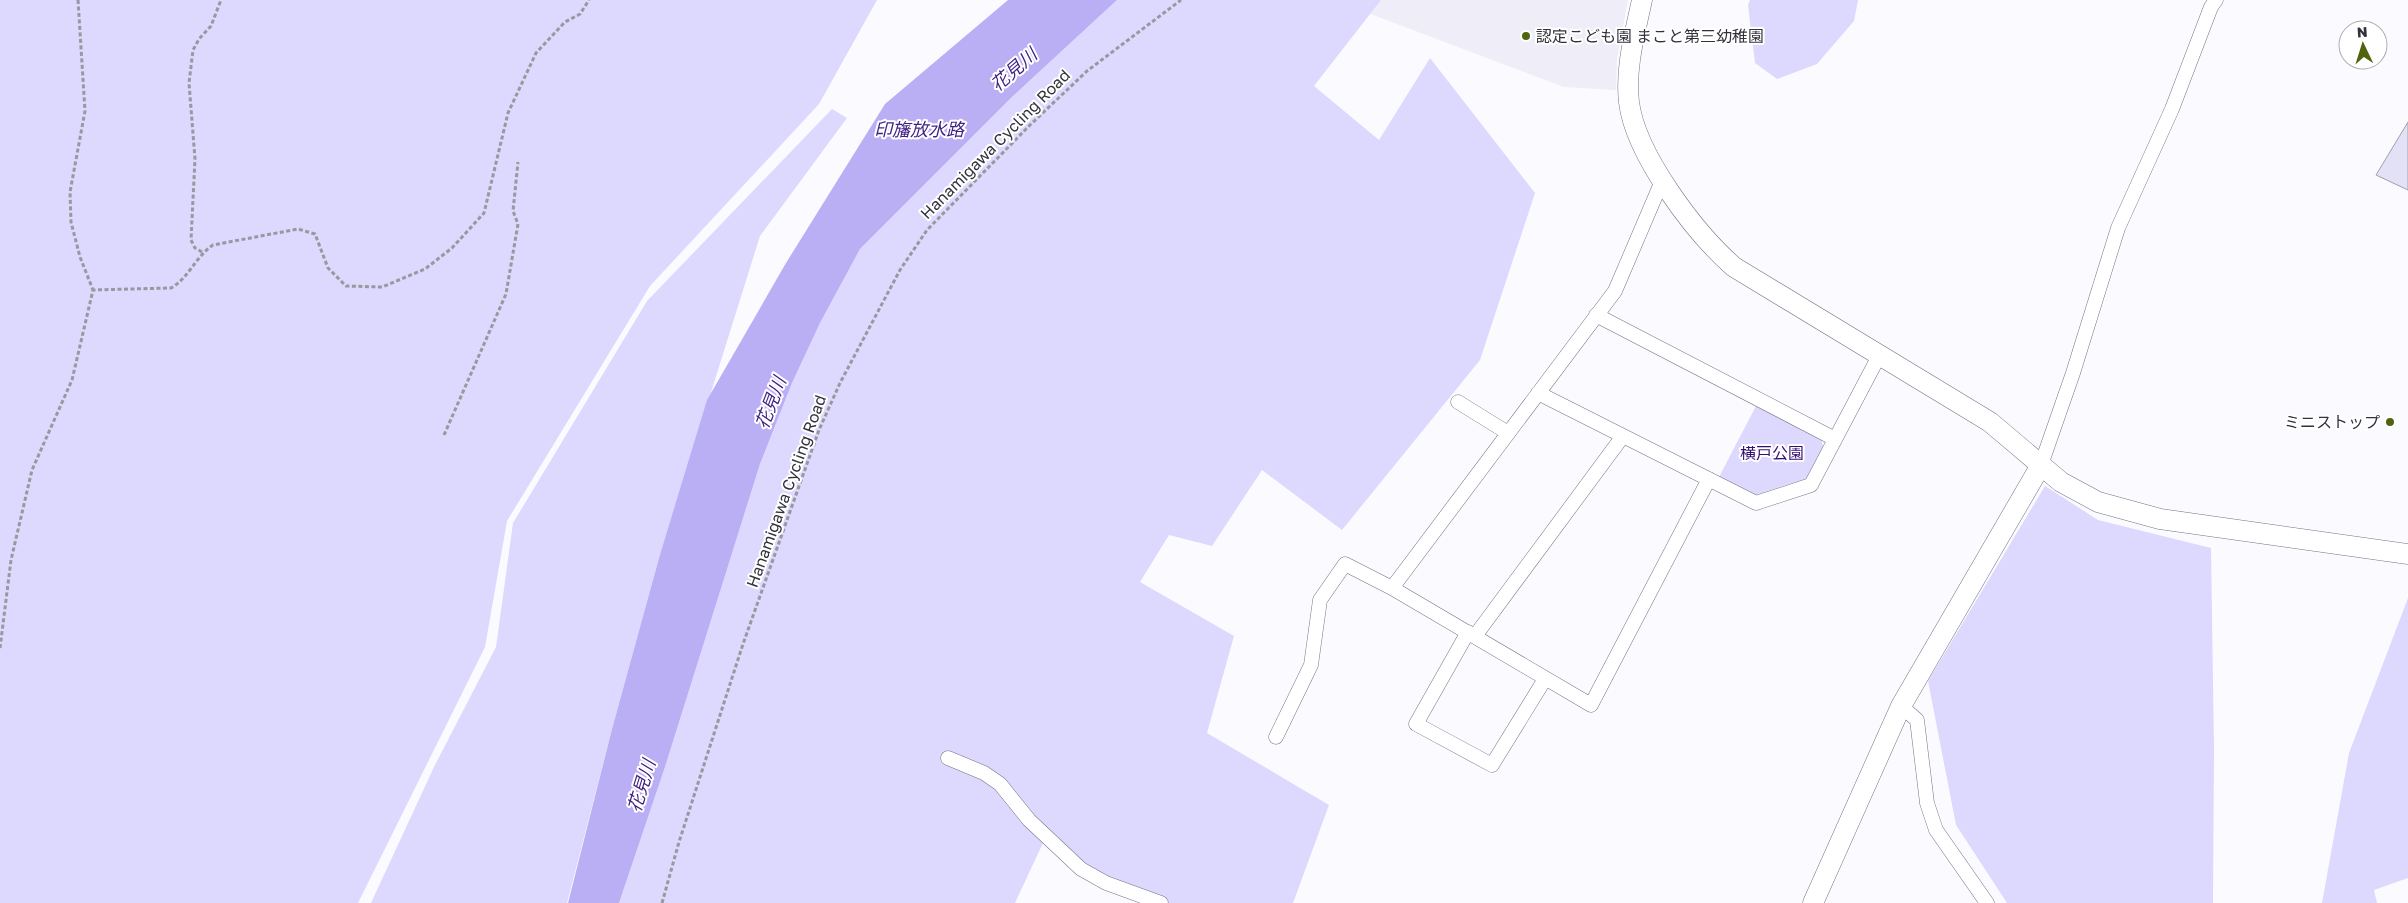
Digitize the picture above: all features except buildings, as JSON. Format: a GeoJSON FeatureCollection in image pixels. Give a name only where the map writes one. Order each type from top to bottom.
{"type":"FeatureCollection","features":[{"type":"Feature","properties":{"kind":"street"},"geometry":{"type":"LineString","coordinates":[[1642,0],[1628,68],[1629,103],[1640,141],[1662,181],[1716,252],[1734,267],[1990,422],[2061,482],[2098,502],[2160,519],[2408,554]]}},
{"type":"Feature","properties":{"kind":"street"},"geometry":{"type":"LineString","coordinates":[[1813,903],[1901,706],[2041,465],[2073,373],[2118,228],[2172,109],[2211,8],[2216,0]]}},
{"type":"Feature","properties":{"kind":"street"},"geometry":{"type":"LineString","coordinates":[[1392,588],[1615,291],[1662,181]]}},
{"type":"Feature","properties":{"kind":"street"},"geometry":{"type":"LineString","coordinates":[[1596,315],[1835,440]]}},
{"type":"Feature","properties":{"kind":"street"},"geometry":{"type":"LineString","coordinates":[[1538,393],[1756,503],[1811,484],[1879,356]]}},
{"type":"Feature","properties":{"kind":"street"},"geometry":{"type":"LineString","coordinates":[[1458,402],[1508,433]]}},
{"type":"Feature","properties":{"kind":"street"},"geometry":{"type":"LineString","coordinates":[[1545,679],[1492,765],[1416,724],[1472,634],[1623,436]]}},
{"type":"Feature","properties":{"kind":"street"},"geometry":{"type":"LineString","coordinates":[[1276,737],[1311,665],[1320,600],[1345,564],[1392,588],[1592,705],[1709,479]]}},
{"type":"Feature","properties":{"kind":"street"},"geometry":{"type":"LineString","coordinates":[[1901,706],[1917,720],[1927,803],[1936,830],[1987,903]]}},
{"type":"Feature","properties":{"kind":"street"},"geometry":{"type":"LineString","coordinates":[[948,758],[984,773],[1000,784],[1030,820],[1081,869],[1106,883],[1161,903]]}},
{"type":"Feature","properties":{"kind":"path"},"geometry":{"type":"LineString","coordinates":[[0,648],[11,560],[32,470],[72,380],[93,290],[80,257],[71,222],[70,192],[85,111],[78,0]]}},
{"type":"Feature","properties":{"kind":"path"},"geometry":{"type":"LineString","coordinates":[[202,252],[195,248],[191,240],[195,159],[189,83],[193,50],[210,26],[222,0]]}},
{"type":"Feature","properties":{"kind":"path"},"geometry":{"type":"LineString","coordinates":[[93,290],[170,288],[180,283],[202,252],[213,246],[298,229],[315,234],[328,268],[346,286],[382,288],[425,269],[452,248],[484,213],[508,114],[536,53],[565,22],[580,14],[589,0]]}},
{"type":"Feature","properties":{"kind":"path","name":"Hanamigawa Cycling Road"},"geometry":{"type":"LineString","coordinates":[[662,903],[679,842],[743,644],[819,430],[840,383],[900,270],[927,230],[1030,125],[1087,71],[1182,0]]}},
{"type":"Feature","properties":{"kind":"path"},"geometry":{"type":"LineString","coordinates":[[444,435],[506,294],[518,224],[514,211],[518,162]]}},
{"type":"Feature","properties":{"kind":"shaded area","name":"認定こども園 まこと第三幼稚園"},"geometry":{"type":"Polygon","coordinates":[[[1380,0],[1628,0],[1617,59],[1616,90],[1564,87],[1368,13],[1380,0]]]}},
{"type":"Feature","properties":{"kind":"green space"},"geometry":{"type":"Polygon","coordinates":[[[0,0],[877,0],[819,104],[650,286],[507,521],[485,647],[358,903],[0,903],[0,0]]]}},
{"type":"Feature","properties":{"kind":"green space"},"geometry":{"type":"Polygon","coordinates":[[[1117,0],[1381,0],[1314,86],[1379,140],[1430,58],[1535,193],[1480,360],[1342,530],[1262,470],[1212,546],[1169,535],[1140,582],[1234,636],[1207,733],[1329,805],[1293,903],[1159,903],[1138,898],[1043,843],[1015,903],[619,903],[665,767],[760,464],[792,383],[820,323],[860,249],[1013,96],[1117,0]]]}},
{"type":"Feature","properties":{"kind":"green space"},"geometry":{"type":"Polygon","coordinates":[[[1750,0],[1858,0],[1854,21],[1817,64],[1777,79],[1755,63],[1748,5],[1750,0]]]}},
{"type":"Feature","properties":{"kind":"green space"},"geometry":{"type":"Polygon","coordinates":[[[832,109],[847,118],[760,236],[659,558],[567,903],[371,903],[434,767],[496,647],[513,523],[647,301],[832,109]]]}},
{"type":"Feature","properties":{"kind":"green space","name":"横戸公園"},"geometry":{"type":"Polygon","coordinates":[[[1756,406],[1821,439],[1824,450],[1811,477],[1755,495],[1719,477],[1756,406]]]}},
{"type":"Feature","properties":{"kind":"green space"},"geometry":{"type":"Polygon","coordinates":[[[2045,486],[2098,520],[2211,548],[2214,749],[2213,903],[2007,903],[1956,825],[1928,681],[2045,486]]]}},
{"type":"Feature","properties":{"kind":"green space"},"geometry":{"type":"Polygon","coordinates":[[[2408,598],[2408,878],[2374,890],[2377,903],[2322,903],[2349,753],[2408,598]]]}},
{"type":"Feature","properties":{"kind":"water","name":"印旛放水路"},"geometry":{"type":"Polygon","coordinates":[[[1008,0],[1117,0],[1013,96],[860,249],[820,323],[792,383],[760,464],[665,767],[619,903],[568,903],[612,729],[659,558],[707,400],[786,263],[885,104],[1008,0]]]}},
{"type":"Feature","properties":{"kind":"place","name":"認定こども園 まこと第三幼稚園"},"geometry":{"type":"Point","coordinates":[1526,36]}},
{"type":"Feature","properties":{"kind":"place","name":"ミニストップ"},"geometry":{"type":"Point","coordinates":[2390,422]}},
{"type":"Feature","properties":{"kind":"water label","name":"花見川"},"geometry":{"type":"Point","coordinates":[1014,70]}},
{"type":"Feature","properties":{"kind":"water label","name":"花見川"},"geometry":{"type":"Point","coordinates":[771,403]}},
{"type":"Feature","properties":{"kind":"water label","name":"花見川"},"geometry":{"type":"Point","coordinates":[642,786]}}]}
